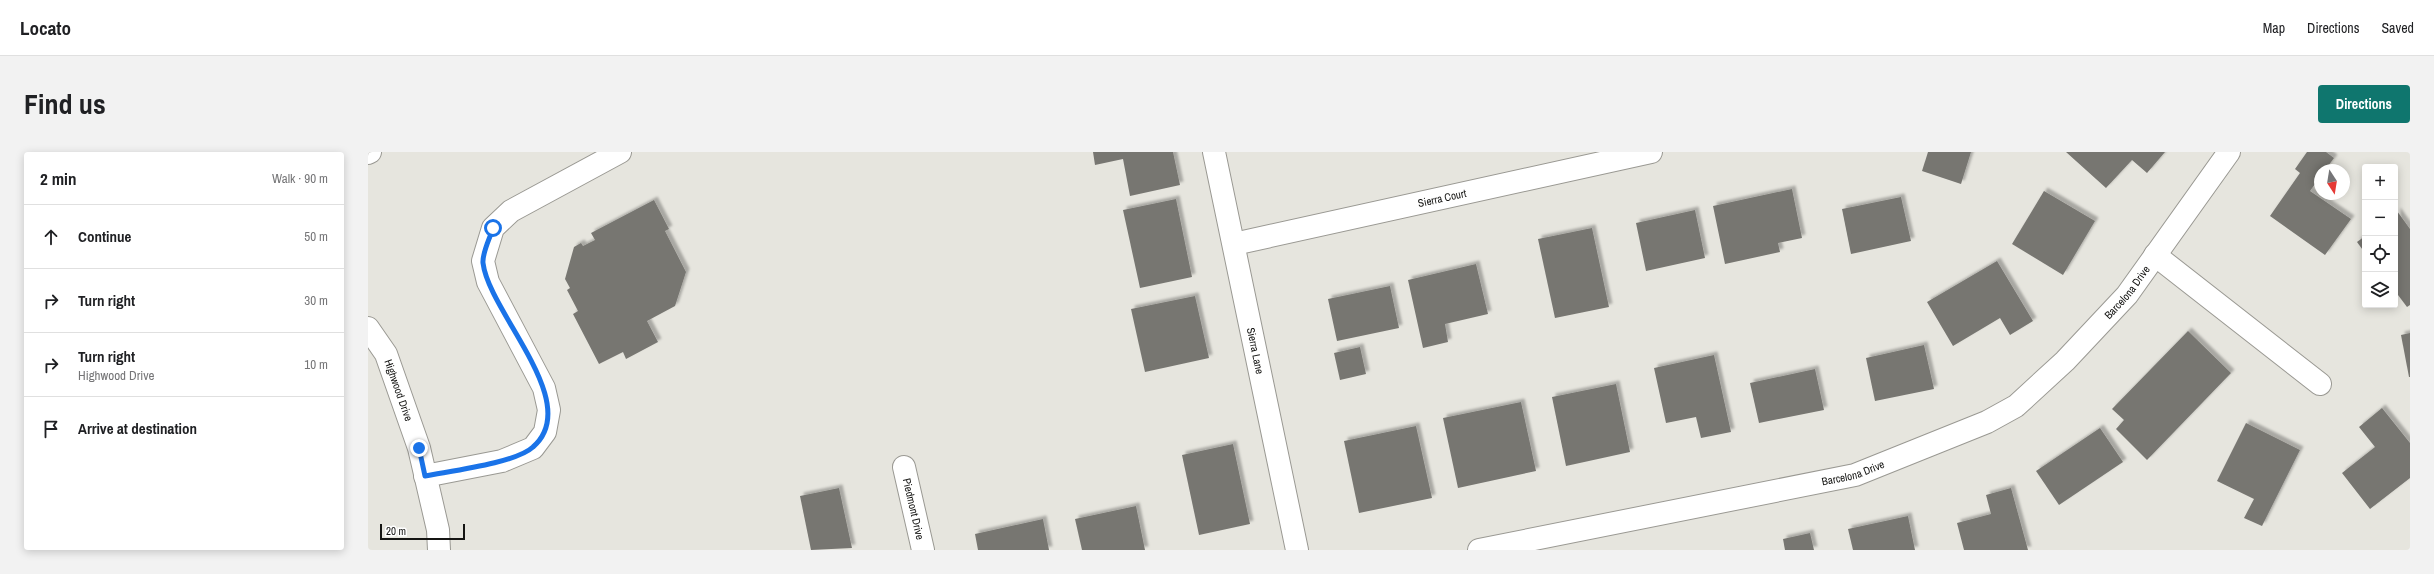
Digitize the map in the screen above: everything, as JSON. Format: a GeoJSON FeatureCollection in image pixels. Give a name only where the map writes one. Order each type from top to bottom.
{"type":"FeatureCollection","features":[{"type":"Feature","properties":{"kind":"street"},"geometry":{"type":"LineString","coordinates":[[425,476],[502,461],[533,448],[545,432],[549,410],[544,388],[488,282],[483,261],[493,228],[511,211],[620,152]]}},
{"type":"Feature","properties":{"kind":"street","name":"Sierra Lane"},"geometry":{"type":"LineString","coordinates":[[1214,152],[1297,550]]}},
{"type":"Feature","properties":{"kind":"street","name":"Sierra Court"},"geometry":{"type":"LineString","coordinates":[[1234,244],[1651,152]]}},
{"type":"Feature","properties":{"kind":"street","name":"Barcelona Drive"},"geometry":{"type":"LineString","coordinates":[[1479,550],[1855,475],[1987,422],[2016,406],[2065,361],[2127,295],[2230,152]]}},
{"type":"Feature","properties":{"kind":"street","name":"Barcelona Drive"},"geometry":{"type":"LineString","coordinates":[[2155,255],[2320,384]]}},
{"type":"Feature","properties":{"kind":"street","name":"Highwood Drive"},"geometry":{"type":"LineString","coordinates":[[368,328],[386,354],[419,448],[438,530],[439,550]]}},
{"type":"Feature","properties":{"kind":"street","name":"Piedmont Drive"},"geometry":{"type":"LineString","coordinates":[[904,468],[923,550]]}},
{"type":"Feature","properties":{"kind":"building"},"geometry":{"type":"Polygon","coordinates":[[[1093,152],[1173,152],[1180,185],[1130,196],[1123,159],[1095,165],[1093,152]]]}},
{"type":"Feature","properties":{"kind":"building"},"geometry":{"type":"Polygon","coordinates":[[[1928,152],[1971,152],[1961,184],[1922,171],[1928,152]]]}},
{"type":"Feature","properties":{"kind":"building"},"geometry":{"type":"Polygon","coordinates":[[[2066,152],[2165,152],[2147,173],[2132,160],[2106,188],[2066,152]]]}},
{"type":"Feature","properties":{"kind":"building"},"geometry":{"type":"Polygon","coordinates":[[[2307,152],[2326,152],[2334,158],[2330,164],[2314,164],[2314,185],[2310,191],[2314,194],[2314,200],[2323,200],[2351,219],[2325,255],[2270,216],[2300,173],[2295,169],[2307,152]]]}},
{"type":"Feature","properties":{"kind":"building"},"geometry":{"type":"Polygon","coordinates":[[[1792,189],[1802,238],[1778,243],[1780,252],[1725,264],[1713,206],[1792,189]]]}},
{"type":"Feature","properties":{"kind":"building"},"geometry":{"type":"Polygon","coordinates":[[[2044,191],[2095,221],[2063,275],[2012,244],[2044,191]]]}},
{"type":"Feature","properties":{"kind":"building"},"geometry":{"type":"Polygon","coordinates":[[[1901,197],[1911,241],[1851,254],[1842,209],[1901,197]]]}},
{"type":"Feature","properties":{"kind":"building"},"geometry":{"type":"Polygon","coordinates":[[[1176,199],[1192,277],[1140,288],[1123,210],[1176,199]]]}},
{"type":"Feature","properties":{"kind":"building"},"geometry":{"type":"Polygon","coordinates":[[[654,200],[669,229],[665,231],[686,272],[675,306],[647,321],[658,342],[626,359],[623,352],[599,364],[573,314],[578,311],[567,290],[570,288],[565,279],[574,247],[581,243],[583,246],[595,240],[591,233],[654,200]]]}},
{"type":"Feature","properties":{"kind":"building"},"geometry":{"type":"Polygon","coordinates":[[[1695,210],[1705,258],[1646,271],[1636,223],[1695,210]]]}},
{"type":"Feature","properties":{"kind":"building"},"geometry":{"type":"Polygon","coordinates":[[[2398,212],[2410,229],[2410,305],[2407,307],[2398,295],[2398,212]]]}},
{"type":"Feature","properties":{"kind":"building"},"geometry":{"type":"Polygon","coordinates":[[[1592,228],[1609,307],[1555,318],[1538,239],[1592,228]]]}},
{"type":"Feature","properties":{"kind":"building"},"geometry":{"type":"Polygon","coordinates":[[[2362,238],[2362,249],[2357,242],[2362,238]]]}},
{"type":"Feature","properties":{"kind":"building"},"geometry":{"type":"Polygon","coordinates":[[[1997,261],[2033,321],[2010,335],[2000,318],[1953,346],[1927,302],[1997,261]]]}},
{"type":"Feature","properties":{"kind":"building"},"geometry":{"type":"Polygon","coordinates":[[[1476,264],[1488,314],[1445,324],[1448,342],[1423,348],[1408,280],[1476,264]]]}},
{"type":"Feature","properties":{"kind":"building"},"geometry":{"type":"Polygon","coordinates":[[[1390,286],[1399,328],[1337,341],[1328,299],[1390,286]]]}},
{"type":"Feature","properties":{"kind":"building"},"geometry":{"type":"Polygon","coordinates":[[[1195,296],[1209,358],[1145,372],[1131,309],[1195,296]]]}},
{"type":"Feature","properties":{"kind":"building"},"geometry":{"type":"Polygon","coordinates":[[[2188,331],[2231,373],[2147,460],[2116,429],[2124,420],[2112,409],[2188,331]]]}},
{"type":"Feature","properties":{"kind":"building"},"geometry":{"type":"Polygon","coordinates":[[[2410,333],[2410,377],[2409,377],[2401,335],[2410,333]]]}},
{"type":"Feature","properties":{"kind":"building"},"geometry":{"type":"Polygon","coordinates":[[[1924,345],[1934,389],[1875,401],[1866,358],[1924,345]]]}},
{"type":"Feature","properties":{"kind":"building"},"geometry":{"type":"Polygon","coordinates":[[[1360,347],[1366,374],[1340,380],[1334,353],[1360,347]]]}},
{"type":"Feature","properties":{"kind":"building"},"geometry":{"type":"Polygon","coordinates":[[[1714,355],[1731,432],[1701,438],[1696,417],[1666,423],[1654,368],[1714,355]]]}},
{"type":"Feature","properties":{"kind":"building"},"geometry":{"type":"Polygon","coordinates":[[[1815,369],[1824,410],[1759,423],[1750,383],[1815,369]]]}},
{"type":"Feature","properties":{"kind":"building"},"geometry":{"type":"Polygon","coordinates":[[[1616,384],[1630,452],[1566,466],[1552,397],[1616,384]]]}},
{"type":"Feature","properties":{"kind":"building"},"geometry":{"type":"Polygon","coordinates":[[[1521,402],[1536,471],[1458,488],[1443,418],[1521,402]]]}},
{"type":"Feature","properties":{"kind":"building"},"geometry":{"type":"Polygon","coordinates":[[[2382,408],[2410,443],[2410,478],[2370,509],[2342,473],[2375,447],[2359,427],[2382,408]]]}},
{"type":"Feature","properties":{"kind":"building"},"geometry":{"type":"Polygon","coordinates":[[[2246,423],[2300,450],[2262,526],[2244,518],[2254,499],[2217,481],[2246,423]]]}},
{"type":"Feature","properties":{"kind":"building"},"geometry":{"type":"Polygon","coordinates":[[[1416,426],[1432,498],[1359,513],[1344,441],[1416,426]]]}},
{"type":"Feature","properties":{"kind":"building"},"geometry":{"type":"Polygon","coordinates":[[[2100,428],[2123,462],[2059,505],[2036,471],[2100,428]]]}},
{"type":"Feature","properties":{"kind":"building"},"geometry":{"type":"Polygon","coordinates":[[[1233,444],[1250,524],[1199,535],[1182,455],[1233,444]]]}},
{"type":"Feature","properties":{"kind":"building"},"geometry":{"type":"Polygon","coordinates":[[[839,488],[852,548],[811,550],[800,496],[839,488]]]}},
{"type":"Feature","properties":{"kind":"building"},"geometry":{"type":"Polygon","coordinates":[[[2011,488],[2028,550],[1964,550],[1957,523],[1991,514],[1986,495],[2011,488]]]}},
{"type":"Feature","properties":{"kind":"building"},"geometry":{"type":"Polygon","coordinates":[[[1136,506],[1145,550],[1082,550],[1075,519],[1136,506]]]}},
{"type":"Feature","properties":{"kind":"building"},"geometry":{"type":"Polygon","coordinates":[[[1908,516],[1915,550],[1853,550],[1848,529],[1908,516]]]}},
{"type":"Feature","properties":{"kind":"building"},"geometry":{"type":"Polygon","coordinates":[[[1043,519],[1049,550],[978,550],[975,534],[1043,519]]]}},
{"type":"Feature","properties":{"kind":"building"},"geometry":{"type":"Polygon","coordinates":[[[1810,533],[1814,550],[1785,550],[1783,539],[1810,533]]]}},
{"type":"Feature","properties":{"kind":"route"},"geometry":{"type":"LineString","coordinates":[[419,448],[425,476],[502,461],[533,448],[545,432],[549,410],[544,388],[488,282],[483,261],[493,228]]}}]}
